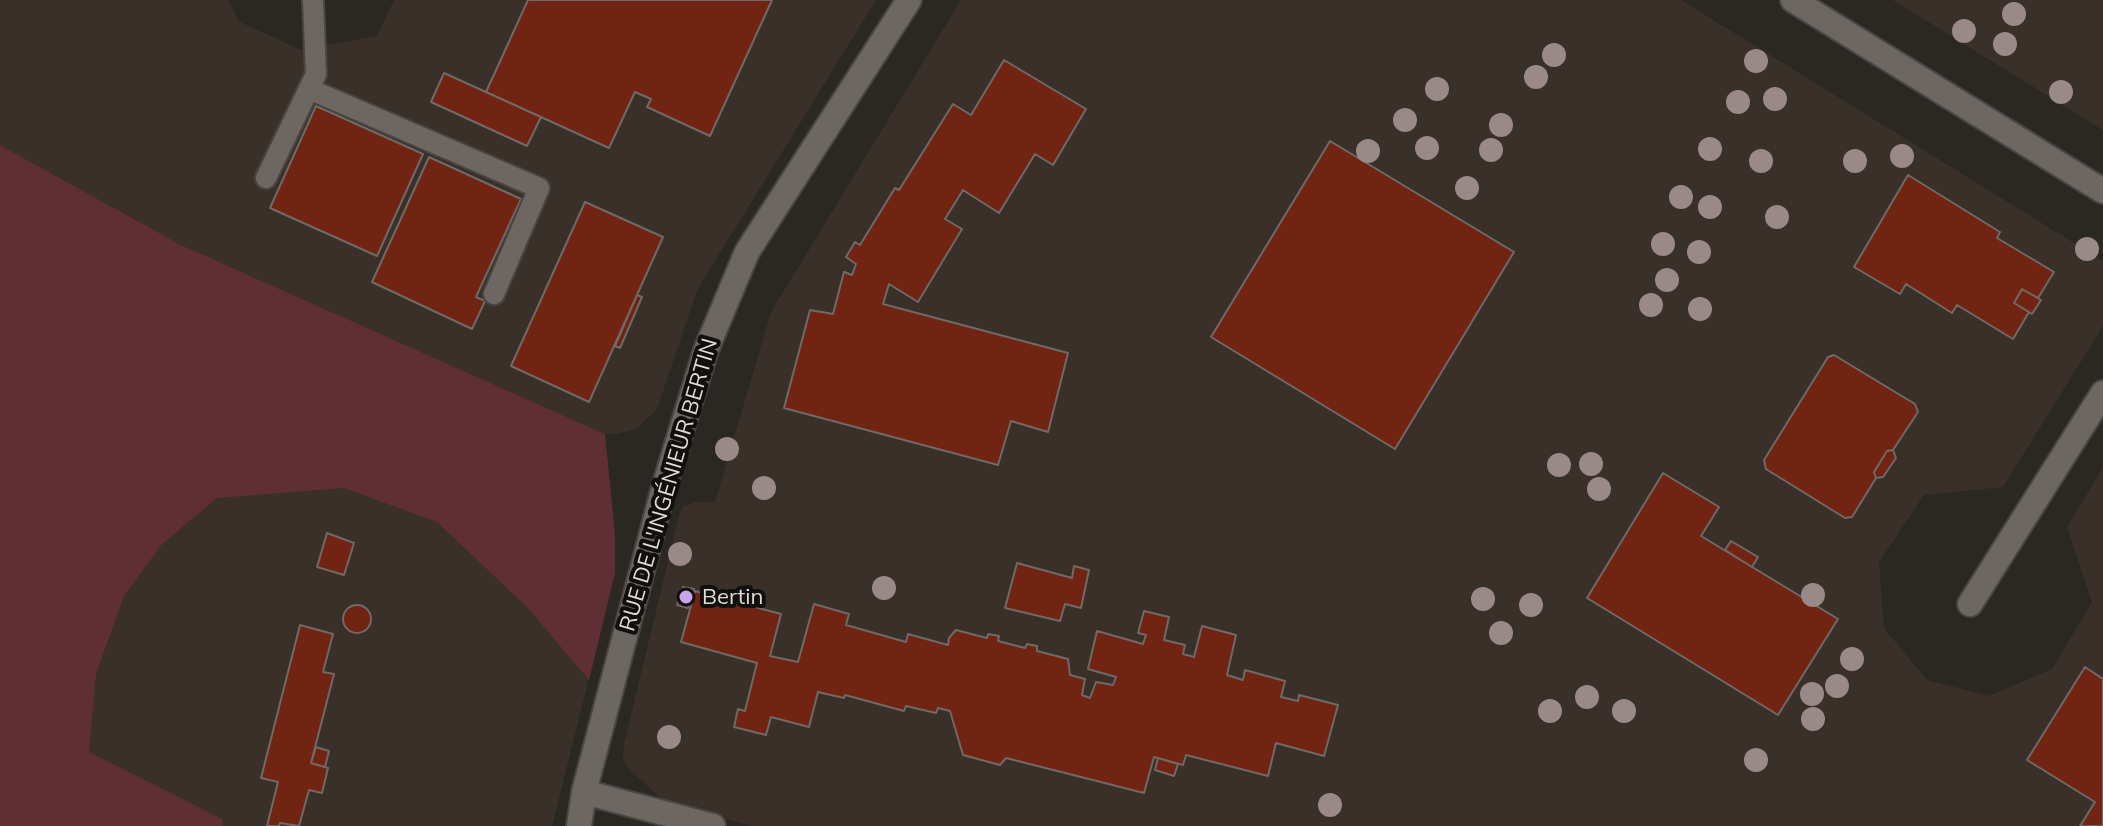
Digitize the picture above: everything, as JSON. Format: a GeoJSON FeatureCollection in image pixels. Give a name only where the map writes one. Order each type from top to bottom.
{"type":"FeatureCollection","features":[{"type":"Feature","properties":{"kind":"street","name":"RUE DE L'INGÉNIEUR BERTIN"},"geometry":{"type":"LineString","coordinates":[[579,826],[584,792],[664,487],[706,350],[747,252],[909,0]]}},
{"type":"Feature","properties":{"kind":"street"},"geometry":{"type":"LineString","coordinates":[[1793,0],[2103,191]]}},
{"type":"Feature","properties":{"kind":"street"},"geometry":{"type":"LineString","coordinates":[[1970,604],[2103,393]]}},
{"type":"Feature","properties":{"kind":"street"},"geometry":{"type":"LineString","coordinates":[[584,792],[713,826]]}},
{"type":"Feature","properties":{"kind":"lane"},"geometry":{"type":"LineString","coordinates":[[266,178],[316,74],[313,0]]}},
{"type":"Feature","properties":{"kind":"lane"},"geometry":{"type":"LineString","coordinates":[[309,89],[539,188],[494,294]]}},
{"type":"Feature","properties":{"kind":"shaded area"},"geometry":{"type":"Polygon","coordinates":[[[0,0],[228,0],[240,22],[301,50],[377,36],[394,0],[876,0],[697,290],[657,409],[636,429],[605,434],[181,245],[0,145],[0,0]]]}},
{"type":"Feature","properties":{"kind":"shaded area"},"geometry":{"type":"Polygon","coordinates":[[[961,0],[1681,0],[2103,261],[2103,326],[2003,487],[1924,495],[1879,562],[1884,628],[1927,680],[1989,696],[2052,669],[2092,602],[2067,527],[2103,468],[2103,826],[752,826],[666,803],[628,768],[623,758],[680,512],[683,507],[695,502],[715,502],[771,312],[961,0]]]}},
{"type":"Feature","properties":{"kind":"shaded area"},"geometry":{"type":"Polygon","coordinates":[[[1893,0],[2103,0],[2103,130],[1893,0]]]}},
{"type":"Feature","properties":{"kind":"shaded area"},"geometry":{"type":"Polygon","coordinates":[[[0,145],[181,245],[605,434],[615,534],[615,573],[589,680],[527,607],[437,522],[344,488],[217,498],[162,544],[124,596],[96,674],[89,752],[222,819],[223,826],[0,826],[0,145]]]}},
{"type":"Feature","properties":{"kind":"shaded area"},"geometry":{"type":"Polygon","coordinates":[[[0,204],[615,534],[615,573],[552,826],[0,826],[0,204]]]}},
{"type":"Feature","properties":{"kind":"building"},"geometry":{"type":"Polygon","coordinates":[[[528,0],[772,0],[710,136],[647,107],[651,99],[635,92],[609,148],[486,92],[528,0]]]}},
{"type":"Feature","properties":{"kind":"building"},"geometry":{"type":"Polygon","coordinates":[[[1004,60],[1086,109],[1053,165],[1035,154],[999,213],[963,190],[945,219],[962,229],[918,302],[889,284],[883,304],[1068,353],[1048,432],[1011,421],[998,465],[784,408],[810,310],[833,314],[844,272],[852,275],[856,264],[846,257],[855,242],[860,245],[953,104],[971,115],[1004,60]]]}},
{"type":"Feature","properties":{"kind":"building"},"geometry":{"type":"Polygon","coordinates":[[[444,73],[541,117],[527,146],[431,102],[444,73]]]}},
{"type":"Feature","properties":{"kind":"building"},"geometry":{"type":"Polygon","coordinates":[[[316,106],[423,154],[377,256],[270,208],[316,106]]]}},
{"type":"Feature","properties":{"kind":"building"},"geometry":{"type":"Polygon","coordinates":[[[1330,141],[1514,252],[1395,449],[1211,337],[1330,141]]]}},
{"type":"Feature","properties":{"kind":"building"},"geometry":{"type":"Polygon","coordinates":[[[429,157],[521,199],[476,297],[485,301],[472,329],[372,282],[429,157]]]}},
{"type":"Feature","properties":{"kind":"building"},"geometry":{"type":"Polygon","coordinates":[[[1908,175],[2000,232],[1997,238],[2054,272],[2038,298],[2022,289],[2014,303],[2029,312],[2013,339],[1957,305],[1952,313],[1906,284],[1900,294],[1854,267],[1908,175]]]}},
{"type":"Feature","properties":{"kind":"building"},"geometry":{"type":"Polygon","coordinates":[[[585,202],[663,237],[589,402],[511,366],[585,202]]]}},
{"type":"Feature","properties":{"kind":"building"},"geometry":{"type":"Polygon","coordinates":[[[2022,289],[2041,300],[2032,314],[2014,303],[2022,289]]]}},
{"type":"Feature","properties":{"kind":"building"},"geometry":{"type":"Polygon","coordinates":[[[637,295],[642,297],[620,348],[615,346],[637,295]]]}},
{"type":"Feature","properties":{"kind":"building"},"geometry":{"type":"Polygon","coordinates":[[[1834,355],[1915,404],[1918,412],[1893,450],[1887,451],[1874,472],[1876,478],[1852,517],[1845,518],[1766,469],[1764,460],[1828,357],[1834,355]]]}},
{"type":"Feature","properties":{"kind":"building"},"geometry":{"type":"Polygon","coordinates":[[[1893,450],[1896,458],[1883,477],[1876,478],[1874,472],[1887,451],[1893,450]]]}},
{"type":"Feature","properties":{"kind":"building"},"geometry":{"type":"Polygon","coordinates":[[[1663,473],[1719,507],[1701,536],[1838,619],[1778,715],[1587,598],[1663,473]]]}},
{"type":"Feature","properties":{"kind":"building"},"geometry":{"type":"Polygon","coordinates":[[[327,533],[354,543],[344,575],[317,567],[327,533]]]}},
{"type":"Feature","properties":{"kind":"building"},"geometry":{"type":"Polygon","coordinates":[[[1731,541],[1758,557],[1752,567],[1725,550],[1731,541]]]}},
{"type":"Feature","properties":{"kind":"building"},"geometry":{"type":"Polygon","coordinates":[[[1017,563],[1072,578],[1074,566],[1089,570],[1081,608],[1065,604],[1060,621],[1005,608],[1017,563]]]}},
{"type":"Feature","properties":{"kind":"building","name":"Bertin"},"geometry":{"type":"Polygon","coordinates":[[[683,587],[694,589],[688,608],[677,605],[683,587]]]}},
{"type":"Feature","properties":{"kind":"building"},"geometry":{"type":"Polygon","coordinates":[[[695,591],[781,614],[770,656],[798,662],[814,604],[849,614],[846,625],[906,642],[908,634],[948,645],[949,638],[956,630],[987,638],[988,634],[999,636],[998,641],[1025,648],[1027,644],[1037,646],[1037,651],[1068,659],[1070,675],[1085,679],[1082,695],[1090,698],[1096,682],[1113,685],[1116,677],[1088,669],[1097,631],[1143,644],[1146,635],[1138,633],[1144,611],[1169,617],[1164,640],[1185,645],[1183,654],[1194,657],[1202,626],[1236,635],[1227,675],[1243,680],[1245,670],[1285,681],[1281,697],[1298,701],[1299,695],[1338,705],[1324,756],[1276,743],[1268,776],[1186,755],[1183,765],[1154,757],[1144,793],[1006,758],[1000,765],[963,755],[950,711],[938,708],[936,713],[906,706],[904,711],[845,695],[844,698],[818,692],[809,727],[771,717],[766,735],[734,727],[738,709],[745,711],[757,663],[681,642],[695,591]]]}},
{"type":"Feature","properties":{"kind":"building"},"geometry":{"type":"Polygon","coordinates":[[[357,605],[367,609],[371,619],[367,629],[357,633],[347,629],[343,619],[347,609],[357,605]]]}},
{"type":"Feature","properties":{"kind":"building"},"geometry":{"type":"Polygon","coordinates":[[[300,625],[333,634],[323,672],[334,674],[311,763],[328,768],[322,793],[309,790],[299,826],[280,823],[279,826],[267,826],[278,782],[261,778],[300,625]]]}},
{"type":"Feature","properties":{"kind":"building"},"geometry":{"type":"Polygon","coordinates":[[[2085,667],[2103,679],[2103,826],[2080,826],[2095,802],[2027,760],[2085,667]]]}},
{"type":"Feature","properties":{"kind":"building"},"geometry":{"type":"Polygon","coordinates":[[[316,747],[329,751],[325,767],[311,763],[316,747]]]}},
{"type":"Feature","properties":{"kind":"building"},"geometry":{"type":"Polygon","coordinates":[[[1158,758],[1178,764],[1174,776],[1155,770],[1158,758]]]}},
{"type":"Feature","properties":{"kind":"place","name":"Bertin"},"geometry":{"type":"Point","coordinates":[686,597]}}]}
